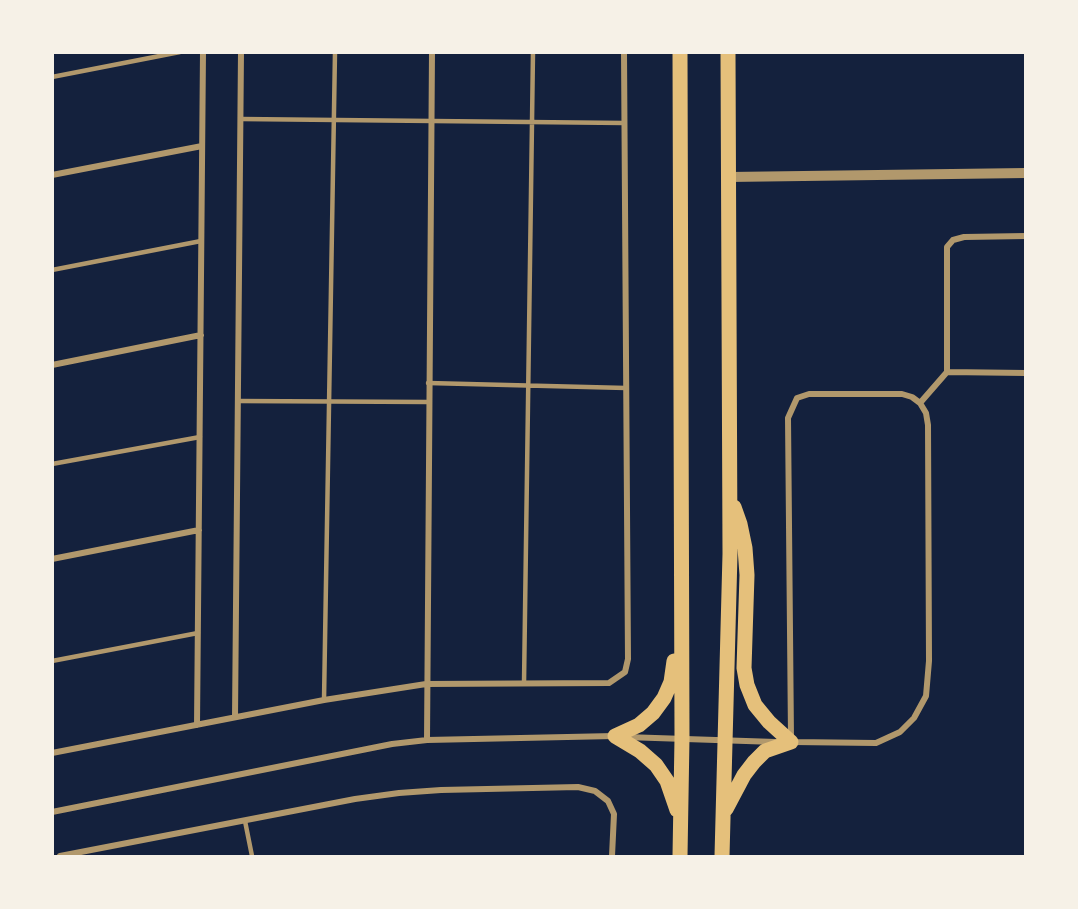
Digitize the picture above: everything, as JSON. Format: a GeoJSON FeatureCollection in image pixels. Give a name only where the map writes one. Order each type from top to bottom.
{"type":"FeatureCollection","features":[{"type":"Feature","properties":{"kind":"main road"},"geometry":{"type":"LineString","coordinates":[[680,52],[682,567],[680,856]]}},
{"type":"Feature","properties":{"kind":"main road"},"geometry":{"type":"LineString","coordinates":[[722,856],[730,496],[728,52]]}},
{"type":"Feature","properties":{"kind":"main road"},"geometry":{"type":"LineString","coordinates":[[724,814],[744,775],[754,762],[765,751],[791,742],[769,722],[755,705],[747,685],[744,668],[747,575],[745,548],[740,524],[730,496]]}},
{"type":"Feature","properties":{"kind":"main road"},"geometry":{"type":"LineString","coordinates":[[615,736],[639,725],[653,713],[664,698],[671,682],[682,567]]}},
{"type":"Feature","properties":{"kind":"main road"},"geometry":{"type":"LineString","coordinates":[[615,736],[640,751],[656,765],[674,798],[681,824]]}},
{"type":"Feature","properties":{"kind":"street"},"geometry":{"type":"LineString","coordinates":[[197,725],[203,52]]}},
{"type":"Feature","properties":{"kind":"street"},"geometry":{"type":"LineString","coordinates":[[235,717],[242,52]]}},
{"type":"Feature","properties":{"kind":"street"},"geometry":{"type":"LineString","coordinates":[[427,740],[432,52]]}},
{"type":"Feature","properties":{"kind":"street"},"geometry":{"type":"LineString","coordinates":[[52,753],[324,700],[426,684],[609,683],[625,672],[628,659],[624,52]]}},
{"type":"Feature","properties":{"kind":"street"},"geometry":{"type":"LineString","coordinates":[[52,176],[202,146]]}},
{"type":"Feature","properties":{"kind":"street"},"geometry":{"type":"LineString","coordinates":[[729,177],[1026,173]]}},
{"type":"Feature","properties":{"kind":"street"},"geometry":{"type":"LineString","coordinates":[[920,403],[947,372],[947,248],[953,240],[963,237],[1026,236]]}},
{"type":"Feature","properties":{"kind":"street"},"geometry":{"type":"LineString","coordinates":[[52,364],[201,334]]}},
{"type":"Feature","properties":{"kind":"street"},"geometry":{"type":"LineString","coordinates":[[947,372],[1026,373]]}},
{"type":"Feature","properties":{"kind":"street"},"geometry":{"type":"LineString","coordinates":[[52,812],[346,752],[427,740],[615,736],[791,742],[876,743],[900,732],[914,718],[926,696],[929,661],[928,425],[926,413],[920,403],[912,397],[902,394],[809,393],[798,398],[788,418],[791,742]]}},
{"type":"Feature","properties":{"kind":"street"},"geometry":{"type":"LineString","coordinates":[[52,558],[199,530]]}},
{"type":"Feature","properties":{"kind":"street"},"geometry":{"type":"LineString","coordinates":[[60,856],[355,799],[399,793],[579,787],[595,791],[608,801],[614,814],[612,856]]}},
{"type":"Feature","properties":{"kind":"lane"},"geometry":{"type":"LineString","coordinates":[[52,77],[180,52]]}},
{"type":"Feature","properties":{"kind":"lane"},"geometry":{"type":"LineString","coordinates":[[324,700],[335,52]]}},
{"type":"Feature","properties":{"kind":"lane"},"geometry":{"type":"LineString","coordinates":[[524,683],[533,52]]}},
{"type":"Feature","properties":{"kind":"lane"},"geometry":{"type":"LineString","coordinates":[[241,118],[624,123]]}},
{"type":"Feature","properties":{"kind":"lane"},"geometry":{"type":"LineString","coordinates":[[52,270],[201,241]]}},
{"type":"Feature","properties":{"kind":"lane"},"geometry":{"type":"LineString","coordinates":[[428,383],[626,388]]}},
{"type":"Feature","properties":{"kind":"lane"},"geometry":{"type":"LineString","coordinates":[[238,401],[428,402]]}},
{"type":"Feature","properties":{"kind":"lane"},"geometry":{"type":"LineString","coordinates":[[52,464],[200,437]]}},
{"type":"Feature","properties":{"kind":"lane"},"geometry":{"type":"LineString","coordinates":[[52,661],[198,633]]}},
{"type":"Feature","properties":{"kind":"lane"},"geometry":{"type":"LineString","coordinates":[[245,821],[252,856]]}}]}
